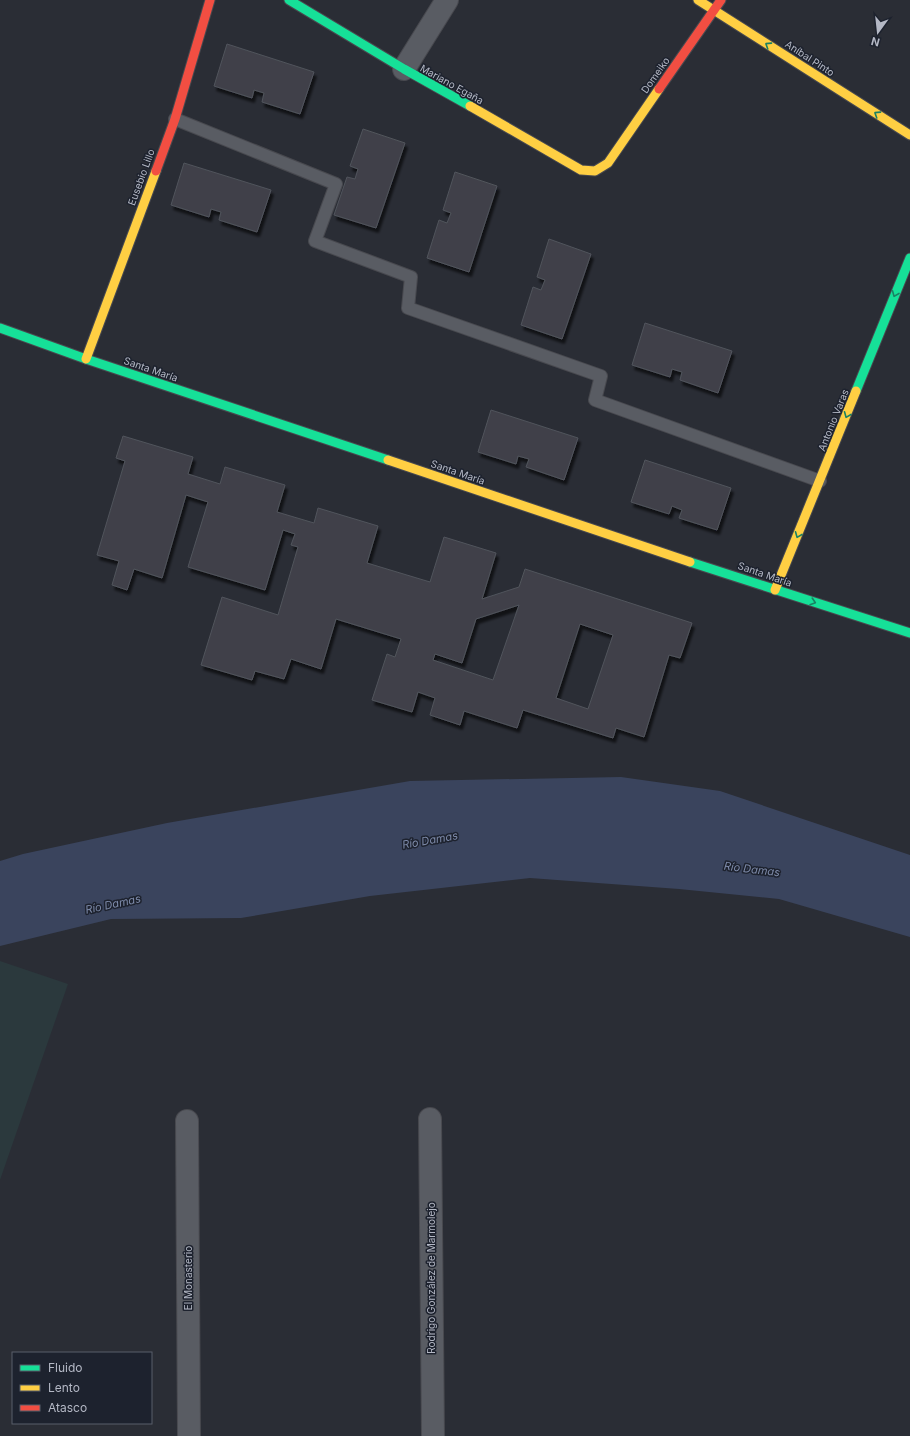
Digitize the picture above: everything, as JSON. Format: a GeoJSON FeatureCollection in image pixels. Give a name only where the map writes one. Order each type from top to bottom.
{"type":"FeatureCollection","features":[{"type":"Feature","properties":{"kind":"street","name":"Eusebio Lillo"},"geometry":{"type":"LineString","coordinates":[[86,359],[175,119],[210,0]]}},
{"type":"Feature","properties":{"kind":"street","name":"Mariano Egaña"},"geometry":{"type":"LineString","coordinates":[[289,0],[404,70],[581,170],[595,171],[608,163]]}},
{"type":"Feature","properties":{"kind":"street"},"geometry":{"type":"LineString","coordinates":[[404,70],[447,0]]}},
{"type":"Feature","properties":{"kind":"street","name":"Aníbal Pinto"},"geometry":{"type":"LineString","coordinates":[[698,0],[910,135]]}},
{"type":"Feature","properties":{"kind":"street","name":"Domeiko"},"geometry":{"type":"LineString","coordinates":[[608,163],[721,0]]}},
{"type":"Feature","properties":{"kind":"street","name":"Antonio Varas"},"geometry":{"type":"LineString","coordinates":[[775,590],[910,258]]}},
{"type":"Feature","properties":{"kind":"street","name":"Santa María"},"geometry":{"type":"LineString","coordinates":[[0,328],[86,359],[775,590],[910,633]]}},
{"type":"Feature","properties":{"kind":"street","name":"Rodrigo González de Marmolejo"},"geometry":{"type":"LineString","coordinates":[[430,1119],[433,1436]]}},
{"type":"Feature","properties":{"kind":"street","name":"El Monasterio"},"geometry":{"type":"LineString","coordinates":[[187,1121],[189,1436]]}},
{"type":"Feature","properties":{"kind":"lane"},"geometry":{"type":"LineString","coordinates":[[175,119],[336,184],[315,241],[411,277],[408,308],[601,376],[595,400],[820,481]]}},
{"type":"Feature","properties":{"kind":"shaded area"},"geometry":{"type":"Polygon","coordinates":[[[0,961],[68,984],[0,1180],[0,961]]]}},
{"type":"Feature","properties":{"kind":"water","name":"Río Damas"},"geometry":{"type":"Polygon","coordinates":[[[621,777],[720,791],[910,855],[910,937],[779,899],[679,889],[530,878],[370,896],[241,918],[111,919],[0,946],[0,861],[23,854],[167,823],[410,781],[621,777]]]}},
{"type":"Feature","properties":{"kind":"building"},"geometry":{"type":"Polygon","coordinates":[[[227,44],[314,72],[300,114],[262,102],[264,93],[254,90],[252,98],[214,86],[227,44]]]}},
{"type":"Feature","properties":{"kind":"building"},"geometry":{"type":"Polygon","coordinates":[[[363,129],[405,143],[376,228],[334,215],[347,177],[355,179],[358,169],[350,166],[363,129]]]}},
{"type":"Feature","properties":{"kind":"building"},"geometry":{"type":"Polygon","coordinates":[[[184,163],[271,190],[257,232],[219,220],[221,212],[211,209],[209,217],[171,205],[184,163]]]}},
{"type":"Feature","properties":{"kind":"building"},"geometry":{"type":"Polygon","coordinates":[[[455,172],[497,186],[469,272],[427,258],[439,220],[447,223],[451,213],[443,210],[455,172]]]}},
{"type":"Feature","properties":{"kind":"building"},"geometry":{"type":"Polygon","coordinates":[[[549,239],[591,254],[562,339],[521,325],[533,287],[541,290],[545,280],[537,277],[549,239]]]}},
{"type":"Feature","properties":{"kind":"building"},"geometry":{"type":"Polygon","coordinates":[[[645,323],[732,351],[718,393],[680,380],[682,372],[672,369],[670,377],[632,365],[645,323]]]}},
{"type":"Feature","properties":{"kind":"building"},"geometry":{"type":"Polygon","coordinates":[[[491,410],[578,438],[564,480],[526,467],[529,459],[518,456],[516,464],[478,452],[491,410]]]}},
{"type":"Feature","properties":{"kind":"building"},"geometry":{"type":"Polygon","coordinates":[[[123,436],[193,457],[188,474],[220,484],[225,467],[285,485],[277,512],[314,523],[318,508],[378,526],[367,563],[430,582],[444,537],[496,553],[482,599],[519,587],[525,569],[692,623],[680,658],[669,655],[644,737],[616,728],[613,738],[523,710],[517,728],[464,711],[460,725],[430,715],[435,698],[418,692],[412,712],[372,700],[387,654],[395,657],[401,639],[336,619],[321,669],[291,659],[284,679],[255,671],[252,680],[201,665],[222,597],[278,615],[298,547],[291,545],[295,534],[283,530],[265,590],[188,567],[208,502],[186,495],[162,578],[134,569],[127,590],[112,585],[119,561],[97,555],[125,461],[116,458],[123,436]],[[519,605],[476,619],[462,663],[435,654],[433,660],[493,680],[519,605]],[[580,624],[556,698],[588,709],[613,635],[580,624]]]}},
{"type":"Feature","properties":{"kind":"building"},"geometry":{"type":"Polygon","coordinates":[[[645,460],[731,488],[717,530],[679,518],[682,510],[672,506],[669,514],[631,502],[645,460]]]}},
{"type":"Feature","properties":{"kind":"traffic: fast"},"geometry":{"type":"LineString","coordinates":[[289,0],[404,69],[470,106]]}},
{"type":"Feature","properties":{"kind":"traffic: fast"},"geometry":{"type":"LineString","coordinates":[[856,391],[910,258]]}},
{"type":"Feature","properties":{"kind":"traffic: fast"},"geometry":{"type":"LineString","coordinates":[[0,328],[86,359],[388,460]]}},
{"type":"Feature","properties":{"kind":"traffic: fast"},"geometry":{"type":"LineString","coordinates":[[690,562],[910,633]]}},
{"type":"Feature","properties":{"kind":"traffic: slow"},"geometry":{"type":"LineString","coordinates":[[698,0],[910,135]]}},
{"type":"Feature","properties":{"kind":"traffic: slow"},"geometry":{"type":"LineString","coordinates":[[470,106],[581,170],[595,171],[608,163],[659,89]]}},
{"type":"Feature","properties":{"kind":"traffic: slow"},"geometry":{"type":"LineString","coordinates":[[86,359],[156,171]]}},
{"type":"Feature","properties":{"kind":"traffic: slow"},"geometry":{"type":"LineString","coordinates":[[775,590],[856,391]]}},
{"type":"Feature","properties":{"kind":"traffic: slow"},"geometry":{"type":"LineString","coordinates":[[388,460],[690,562]]}},
{"type":"Feature","properties":{"kind":"traffic: jam"},"geometry":{"type":"LineString","coordinates":[[156,171],[175,119],[210,0]]}},
{"type":"Feature","properties":{"kind":"traffic: jam"},"geometry":{"type":"LineString","coordinates":[[659,89],[721,0]]}}]}
